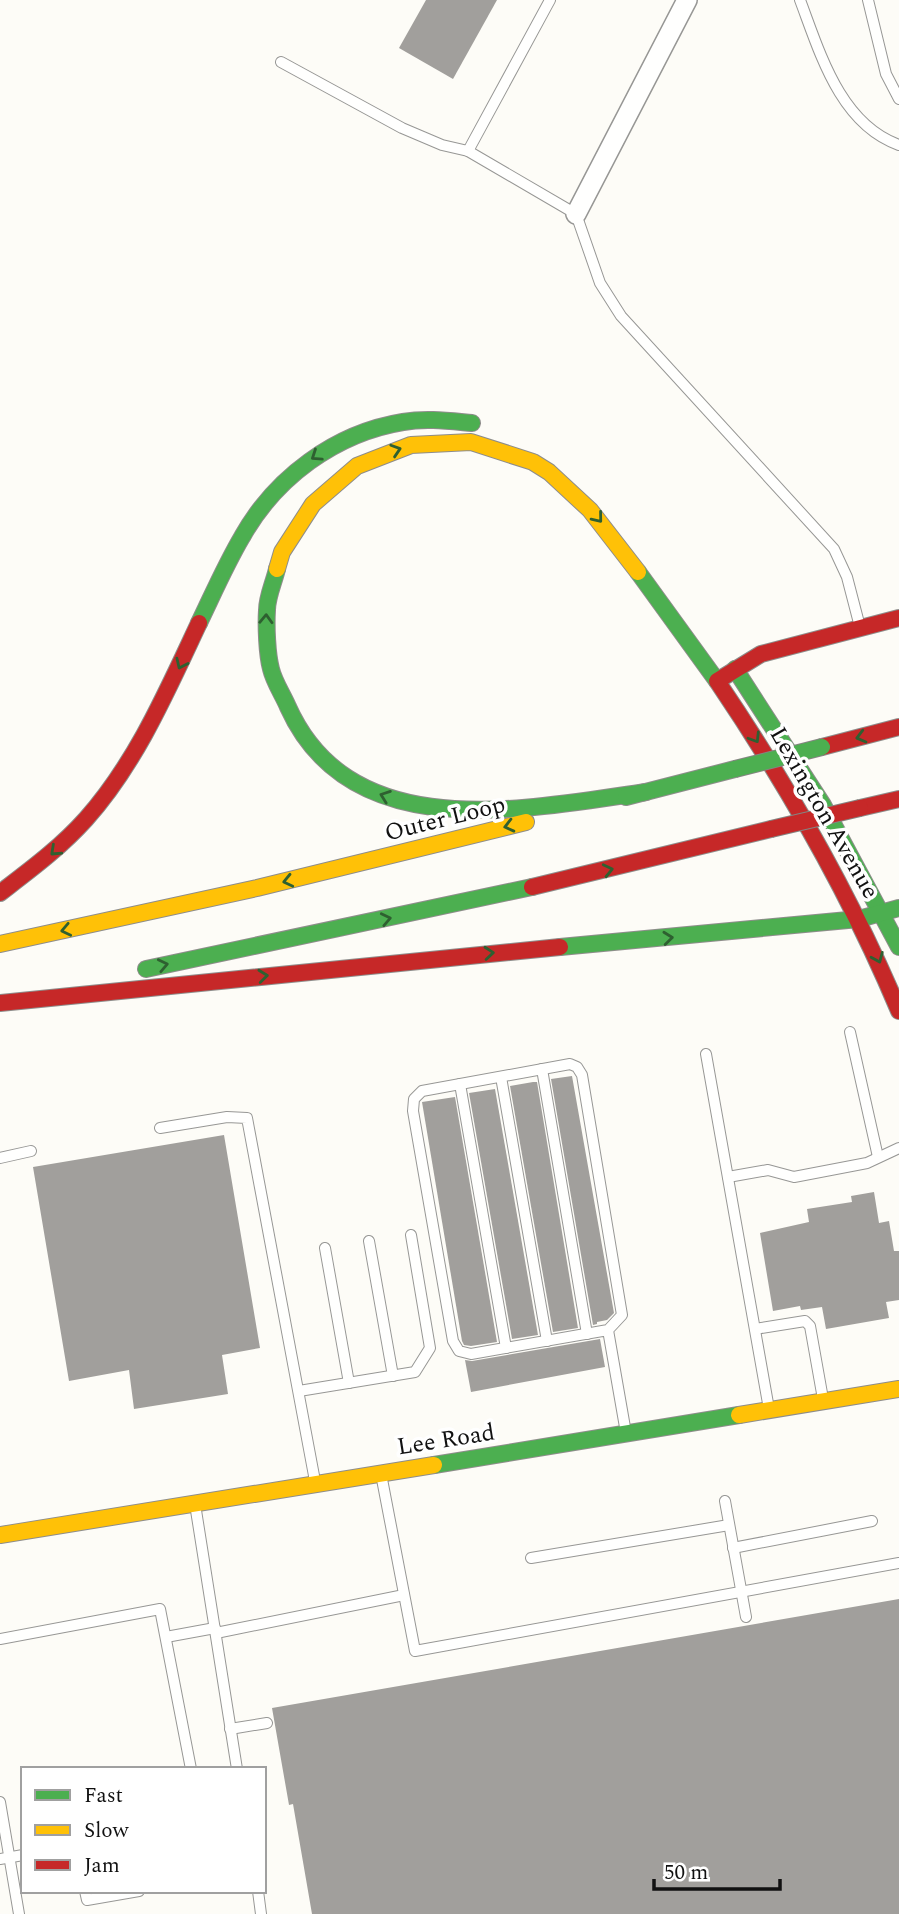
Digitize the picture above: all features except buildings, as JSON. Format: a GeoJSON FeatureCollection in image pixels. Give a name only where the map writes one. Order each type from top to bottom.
{"type":"FeatureCollection","features":[{"type":"Feature","properties":{"kind":"main road"},"geometry":{"type":"LineString","coordinates":[[0,893],[61,845],[90,815],[125,768],[159,709],[242,536],[262,504],[287,477],[328,448],[384,425],[442,420],[488,426]]}},
{"type":"Feature","properties":{"kind":"main road","name":"Lexington Avenue"},"geometry":{"type":"LineString","coordinates":[[646,792],[522,807],[481,810],[444,808],[410,804],[381,795],[340,771],[310,744],[293,721],[276,686],[269,659],[266,623],[269,593],[281,552],[295,526],[313,503],[340,478],[363,463],[419,444],[452,442],[489,447],[515,454],[556,476],[585,503],[653,592],[717,681],[787,788],[859,919],[899,1011]]}},
{"type":"Feature","properties":{"kind":"main road"},"geometry":{"type":"LineString","coordinates":[[717,681],[731,664],[769,651],[899,618]]}},
{"type":"Feature","properties":{"kind":"main road","name":"Lexington Avenue"},"geometry":{"type":"LineString","coordinates":[[731,664],[811,785],[899,947]]}},
{"type":"Feature","properties":{"kind":"main road","name":"Outer Loop"},"geometry":{"type":"LineString","coordinates":[[0,944],[281,882],[899,727]]}},
{"type":"Feature","properties":{"kind":"main road"},"geometry":{"type":"LineString","coordinates":[[0,1001],[560,881],[899,799]]}},
{"type":"Feature","properties":{"kind":"main road"},"geometry":{"type":"LineString","coordinates":[[0,1001],[859,919],[899,908]]}},
{"type":"Feature","properties":{"kind":"main road","name":"Lee Road"},"geometry":{"type":"LineString","coordinates":[[0,1535],[899,1389]]}},
{"type":"Feature","properties":{"kind":"street"},"geometry":{"type":"LineString","coordinates":[[576,214],[687,0]]}},
{"type":"Feature","properties":{"kind":"lane"},"geometry":{"type":"LineString","coordinates":[[468,151],[550,0]]}},
{"type":"Feature","properties":{"kind":"lane"},"geometry":{"type":"LineString","coordinates":[[800,0],[824,64],[854,115],[883,139],[899,145]]}},
{"type":"Feature","properties":{"kind":"lane"},"geometry":{"type":"LineString","coordinates":[[868,0],[886,74],[899,99]]}},
{"type":"Feature","properties":{"kind":"lane"},"geometry":{"type":"LineString","coordinates":[[281,62],[402,128],[442,145],[468,151],[576,214],[600,284],[621,316],[834,549],[847,577],[860,628]]}},
{"type":"Feature","properties":{"kind":"lane"},"geometry":{"type":"LineString","coordinates":[[850,1032],[878,1157]]}},
{"type":"Feature","properties":{"kind":"lane"},"geometry":{"type":"LineString","coordinates":[[706,1054],[769,1410]]}},
{"type":"Feature","properties":{"kind":"lane"},"geometry":{"type":"LineString","coordinates":[[570,1064],[578,1067],[582,1075],[622,1315],[608,1330],[471,1354],[459,1351],[453,1341],[413,1111],[415,1099],[422,1091],[500,1077],[570,1064]]}},
{"type":"Feature","properties":{"kind":"lane"},"geometry":{"type":"LineString","coordinates":[[542,1069],[587,1334]]}},
{"type":"Feature","properties":{"kind":"lane"},"geometry":{"type":"LineString","coordinates":[[500,1077],[547,1340]]}},
{"type":"Feature","properties":{"kind":"lane"},"geometry":{"type":"LineString","coordinates":[[460,1084],[506,1348]]}},
{"type":"Feature","properties":{"kind":"lane"},"geometry":{"type":"LineString","coordinates":[[160,1128],[227,1117],[247,1118],[316,1485]]}},
{"type":"Feature","properties":{"kind":"lane"},"geometry":{"type":"LineString","coordinates":[[728,1177],[768,1170],[794,1177],[867,1163],[899,1148]]}},
{"type":"Feature","properties":{"kind":"lane"},"geometry":{"type":"LineString","coordinates":[[0,1158],[31,1151]]}},
{"type":"Feature","properties":{"kind":"lane"},"geometry":{"type":"LineString","coordinates":[[299,1391],[415,1372],[430,1348],[411,1235]]}},
{"type":"Feature","properties":{"kind":"lane"},"geometry":{"type":"LineString","coordinates":[[369,1241],[393,1376]]}},
{"type":"Feature","properties":{"kind":"lane"},"geometry":{"type":"LineString","coordinates":[[325,1248],[349,1383]]}},
{"type":"Feature","properties":{"kind":"lane"},"geometry":{"type":"LineString","coordinates":[[755,1329],[806,1321],[810,1326],[824,1401]]}},
{"type":"Feature","properties":{"kind":"lane"},"geometry":{"type":"LineString","coordinates":[[608,1330],[626,1433]]}},
{"type":"Feature","properties":{"kind":"lane"},"geometry":{"type":"LineString","coordinates":[[380,1474],[415,1651],[899,1563]]}},
{"type":"Feature","properties":{"kind":"lane"},"geometry":{"type":"LineString","coordinates":[[725,1502],[746,1616]]}},
{"type":"Feature","properties":{"kind":"lane"},"geometry":{"type":"LineString","coordinates":[[195,1504],[237,1767]]}},
{"type":"Feature","properties":{"kind":"lane"},"geometry":{"type":"LineString","coordinates":[[733,1548],[872,1521]]}},
{"type":"Feature","properties":{"kind":"lane"},"geometry":{"type":"LineString","coordinates":[[531,1558],[729,1525]]}},
{"type":"Feature","properties":{"kind":"lane"},"geometry":{"type":"LineString","coordinates":[[166,1637],[215,1631],[404,1595]]}},
{"type":"Feature","properties":{"kind":"lane"},"geometry":{"type":"LineString","coordinates":[[0,1639],[160,1609],[191,1767]]}},
{"type":"Feature","properties":{"kind":"lane"},"geometry":{"type":"LineString","coordinates":[[230,1729],[267,1723]]}},
{"type":"Feature","properties":{"kind":"lane"},"geometry":{"type":"LineString","coordinates":[[0,1802],[5,1858],[18,1884],[19,1914]]}},
{"type":"Feature","properties":{"kind":"lane"},"geometry":{"type":"LineString","coordinates":[[85,1893],[87,1900],[127,1893]]}},
{"type":"Feature","properties":{"kind":"lane"},"geometry":{"type":"LineString","coordinates":[[258,1893],[261,1914]]}},
{"type":"Feature","properties":{"kind":"traffic: fast"},"geometry":{"type":"LineString","coordinates":[[199,623],[230,558],[256,516],[272,496],[309,462],[354,436],[403,422],[438,420],[472,423]]}},
{"type":"Feature","properties":{"kind":"traffic: fast"},"geometry":{"type":"LineString","coordinates":[[277,569],[267,610],[272,674],[288,707],[317,752],[354,782],[397,800],[446,808],[548,806],[646,792]]}},
{"type":"Feature","properties":{"kind":"traffic: fast"},"geometry":{"type":"LineString","coordinates":[[638,572],[717,681]]}},
{"type":"Feature","properties":{"kind":"traffic: fast"},"geometry":{"type":"LineString","coordinates":[[735,669],[823,805],[899,947]]}},
{"type":"Feature","properties":{"kind":"traffic: fast"},"geometry":{"type":"LineString","coordinates":[[735,769],[822,747]]}},
{"type":"Feature","properties":{"kind":"traffic: fast"},"geometry":{"type":"LineString","coordinates":[[626,797],[735,769]]}},
{"type":"Feature","properties":{"kind":"traffic: fast"},"geometry":{"type":"LineString","coordinates":[[146,969],[532,887]]}},
{"type":"Feature","properties":{"kind":"traffic: fast"},"geometry":{"type":"LineString","coordinates":[[560,947],[859,919],[899,908]]}},
{"type":"Feature","properties":{"kind":"traffic: fast"},"geometry":{"type":"LineString","coordinates":[[434,1465],[739,1415]]}},
{"type":"Feature","properties":{"kind":"traffic: slow"},"geometry":{"type":"LineString","coordinates":[[277,569],[282,552],[313,504],[357,466],[411,445],[471,442],[533,462],[549,472],[590,510],[638,572]]}},
{"type":"Feature","properties":{"kind":"traffic: slow"},"geometry":{"type":"LineString","coordinates":[[0,944],[257,888],[526,822]]}},
{"type":"Feature","properties":{"kind":"traffic: slow"},"geometry":{"type":"LineString","coordinates":[[739,1415],[899,1389]]}},
{"type":"Feature","properties":{"kind":"traffic: slow"},"geometry":{"type":"LineString","coordinates":[[0,1535],[434,1465]]}},
{"type":"Feature","properties":{"kind":"traffic: jam"},"geometry":{"type":"LineString","coordinates":[[899,618],[761,654],[717,681],[793,801],[839,883],[899,1011]]}},
{"type":"Feature","properties":{"kind":"traffic: jam"},"geometry":{"type":"LineString","coordinates":[[0,893],[66,840],[104,797],[149,726],[199,623]]}},
{"type":"Feature","properties":{"kind":"traffic: jam"},"geometry":{"type":"LineString","coordinates":[[822,747],[899,727]]}},
{"type":"Feature","properties":{"kind":"traffic: jam"},"geometry":{"type":"LineString","coordinates":[[860,808],[899,799]]}},
{"type":"Feature","properties":{"kind":"traffic: jam"},"geometry":{"type":"LineString","coordinates":[[771,829],[860,808]]}},
{"type":"Feature","properties":{"kind":"traffic: jam"},"geometry":{"type":"LineString","coordinates":[[532,887],[771,829]]}},
{"type":"Feature","properties":{"kind":"traffic: jam"},"geometry":{"type":"LineString","coordinates":[[0,1003],[560,947]]}}]}
